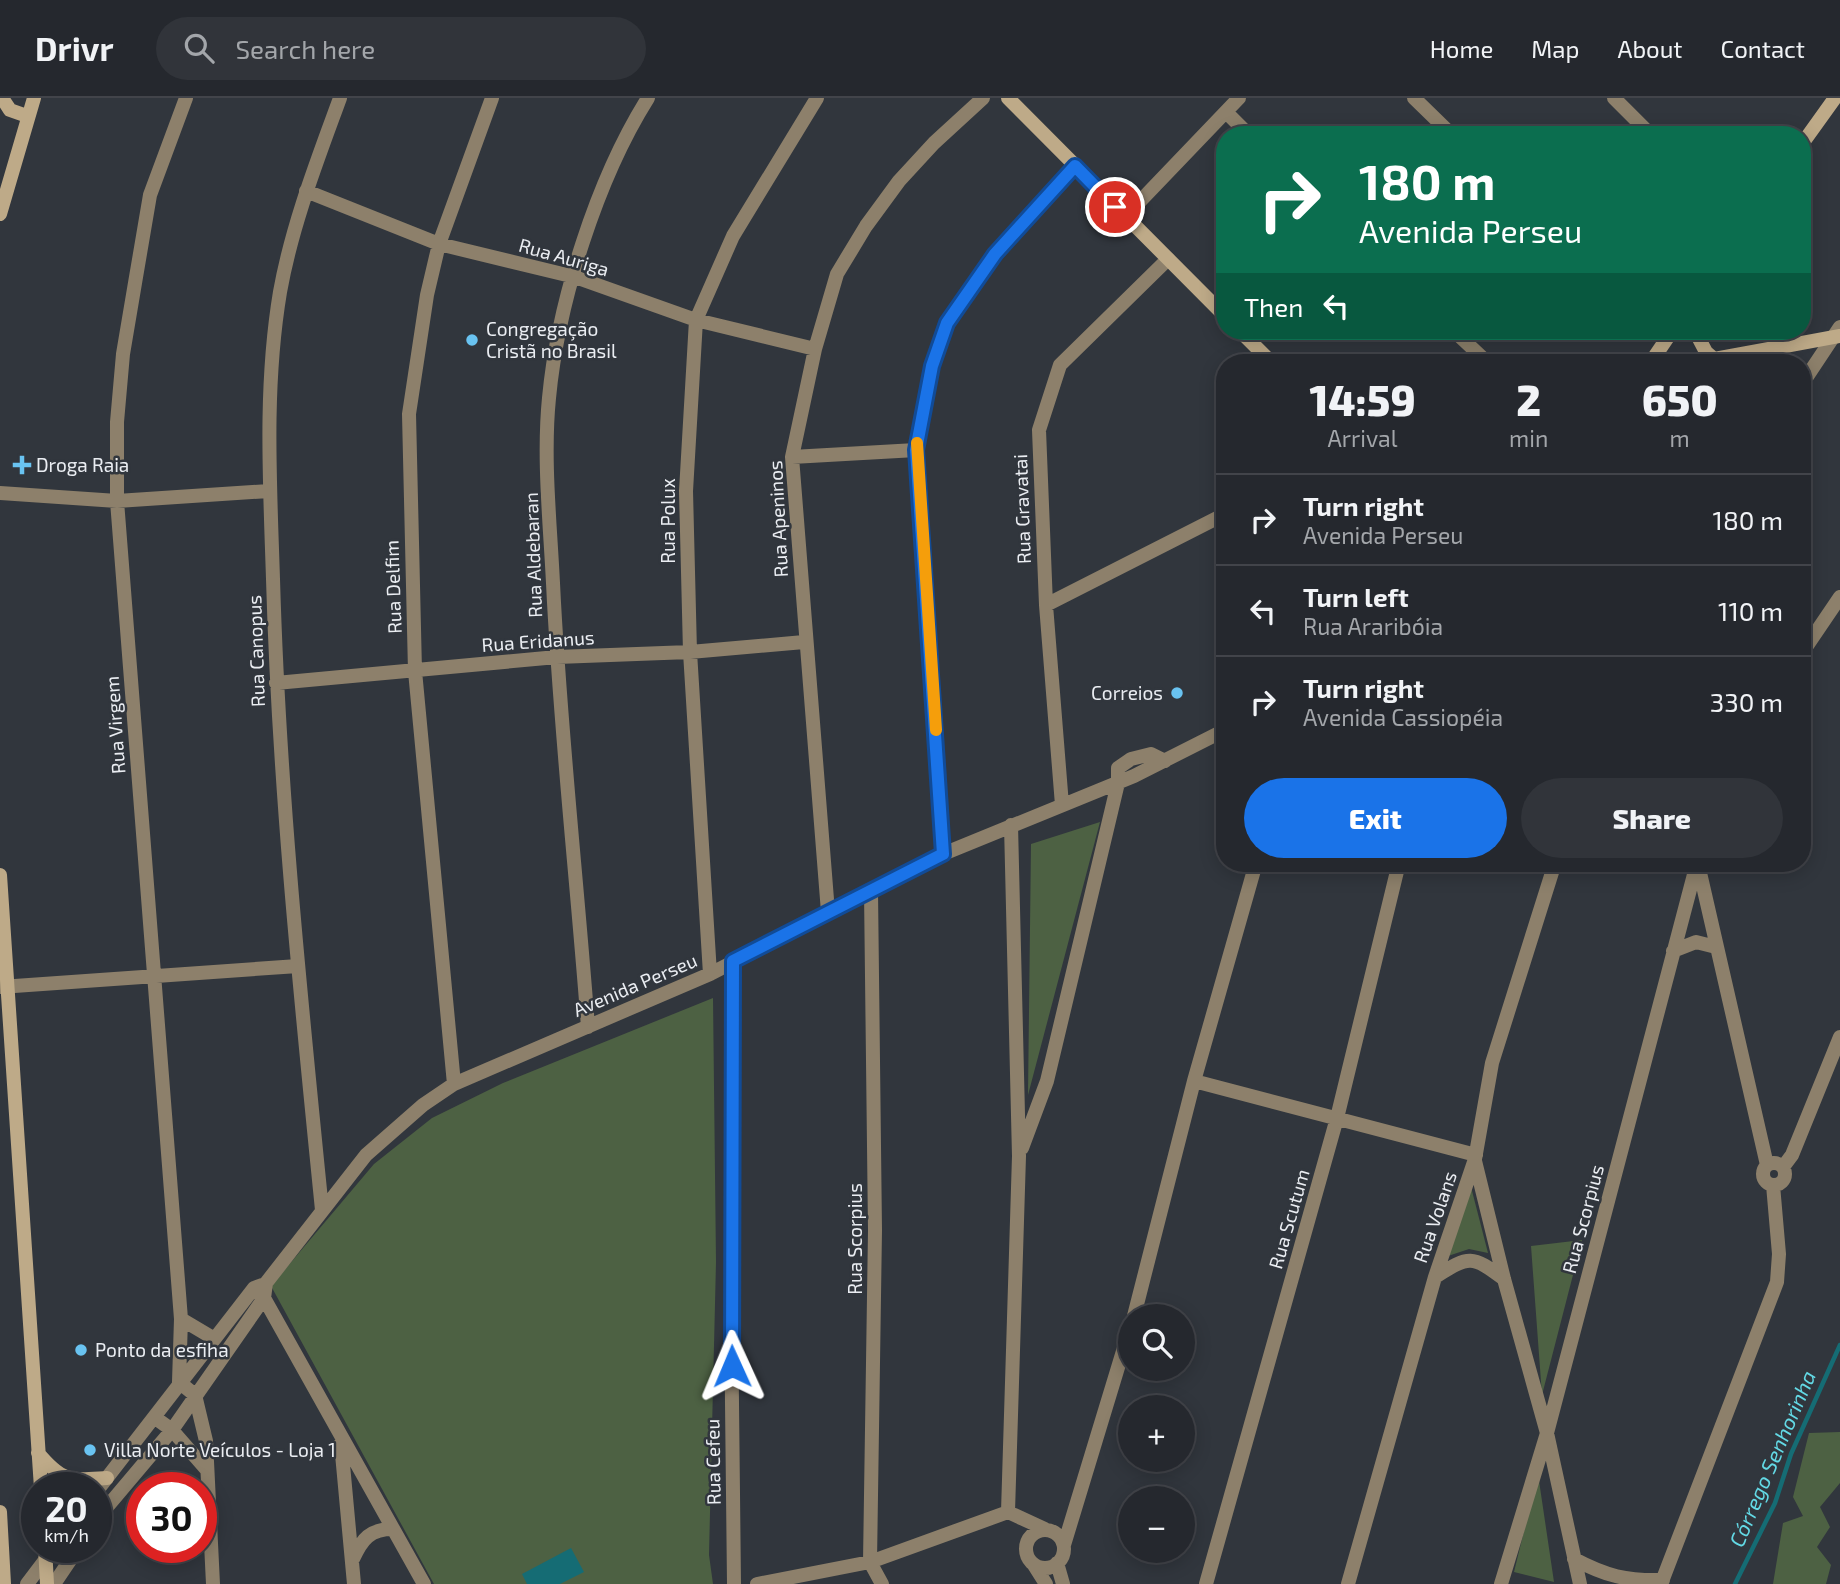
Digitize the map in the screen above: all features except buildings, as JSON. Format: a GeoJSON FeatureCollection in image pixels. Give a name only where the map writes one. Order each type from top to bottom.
{"type":"FeatureCollection","features":[{"type":"Feature","properties":{"kind":"main road"},"geometry":{"type":"LineString","coordinates":[[2,98],[10,110],[27,116]]}},
{"type":"Feature","properties":{"kind":"main road"},"geometry":{"type":"LineString","coordinates":[[0,214],[34,98]]}},
{"type":"Feature","properties":{"kind":"main road"},"geometry":{"type":"LineString","coordinates":[[1008,98],[1216,307]]}},
{"type":"Feature","properties":{"kind":"main road"},"geometry":{"type":"LineString","coordinates":[[1811,130],[1829,101]]}},
{"type":"Feature","properties":{"kind":"main road"},"geometry":{"type":"LineString","coordinates":[[1811,338],[1837,333]]}},
{"type":"Feature","properties":{"kind":"main road"},"geometry":{"type":"LineString","coordinates":[[1249,340],[1263,354]]}},
{"type":"Feature","properties":{"kind":"main road"},"geometry":{"type":"LineString","coordinates":[[1733,354],[1802,340]]}},
{"type":"Feature","properties":{"kind":"main road"},"geometry":{"type":"LineString","coordinates":[[0,875],[4,987],[13,1042],[40,1472]]}},
{"type":"Feature","properties":{"kind":"main road"},"geometry":{"type":"LineString","coordinates":[[0,1029],[13,1042]]}},
{"type":"Feature","properties":{"kind":"main road"},"geometry":{"type":"LineString","coordinates":[[38,1453],[54,1472]]}},
{"type":"Feature","properties":{"kind":"main road"},"geometry":{"type":"LineString","coordinates":[[0,1512],[4,1584]]}},
{"type":"Feature","properties":{"kind":"main road"},"geometry":{"type":"LineString","coordinates":[[47,1584],[48,1563]]}},
{"type":"Feature","properties":{"kind":"street","name":"Rua Virgem"},"geometry":{"type":"LineString","coordinates":[[179,1382],[181,1320],[117,501],[117,422],[123,354],[150,195],[186,98]]}},
{"type":"Feature","properties":{"kind":"street","name":"Rua Canopus"},"geometry":{"type":"LineString","coordinates":[[322,1210],[298,966],[276,683],[269,491],[271,360],[281,290],[306,191],[340,98]]}},
{"type":"Feature","properties":{"kind":"street","name":"Rua Delfim"},"geometry":{"type":"LineString","coordinates":[[454,1084],[415,671],[409,414],[427,295],[439,244],[492,98]]}},
{"type":"Feature","properties":{"kind":"street","name":"Rua Aldebaran"},"geometry":{"type":"LineString","coordinates":[[589,1027],[556,657],[548,467],[549,398],[562,325],[607,176],[648,98]]}},
{"type":"Feature","properties":{"kind":"street","name":"Rua Polux"},"geometry":{"type":"LineString","coordinates":[[710,974],[690,652],[686,491],[696,320],[733,236],[817,98]]}},
{"type":"Feature","properties":{"kind":"street","name":"Rua Apeninos"},"geometry":{"type":"LineString","coordinates":[[828,912],[804,642],[792,457],[815,349],[837,274],[866,226],[899,181],[983,98]]}},
{"type":"Feature","properties":{"kind":"street"},"geometry":{"type":"LineString","coordinates":[[1125,218],[1239,98]]}},
{"type":"Feature","properties":{"kind":"street"},"geometry":{"type":"LineString","coordinates":[[1414,98],[1443,126]]}},
{"type":"Feature","properties":{"kind":"street"},"geometry":{"type":"LineString","coordinates":[[1614,98],[1642,126]]}},
{"type":"Feature","properties":{"kind":"street"},"geometry":{"type":"LineString","coordinates":[[1226,112],[1240,126]]}},
{"type":"Feature","properties":{"kind":"street"},"geometry":{"type":"LineString","coordinates":[[943,854],[916,450],[932,366],[947,323],[995,254],[1075,166]]}},
{"type":"Feature","properties":{"kind":"street","name":"Rua Auriga"},"geometry":{"type":"LineString","coordinates":[[306,191],[439,244],[575,277],[696,320],[815,349]]}},
{"type":"Feature","properties":{"kind":"street","name":"Rua Gravatai"},"geometry":{"type":"LineString","coordinates":[[1062,805],[1045,605],[1038,430],[1060,365],[1168,259]]}},
{"type":"Feature","properties":{"kind":"street"},"geometry":{"type":"LineString","coordinates":[[1811,371],[1837,333]]}},
{"type":"Feature","properties":{"kind":"street"},"geometry":{"type":"LineString","coordinates":[[1464,340],[1478,354]]}},
{"type":"Feature","properties":{"kind":"street"},"geometry":{"type":"LineString","coordinates":[[792,457],[916,450]]}},
{"type":"Feature","properties":{"kind":"street"},"geometry":{"type":"LineString","coordinates":[[0,493],[117,501],[269,491]]}},
{"type":"Feature","properties":{"kind":"street"},"geometry":{"type":"LineString","coordinates":[[1045,605],[1216,519]]}},
{"type":"Feature","properties":{"kind":"street"},"geometry":{"type":"LineString","coordinates":[[1811,640],[1840,597]]}},
{"type":"Feature","properties":{"kind":"street","name":"Rua Eridanus"},"geometry":{"type":"LineString","coordinates":[[276,683],[556,657],[690,652],[804,642]]}},
{"type":"Feature","properties":{"kind":"street"},"geometry":{"type":"LineString","coordinates":[[1019,1156],[1047,1081],[1118,783],[1118,768],[1131,759],[1151,754],[1165,761],[1216,735]]}},
{"type":"Feature","properties":{"kind":"street","name":"Avenida Perseu"},"geometry":{"type":"LineString","coordinates":[[112,1502],[172,1430],[261,1290],[322,1210],[366,1155],[423,1105],[454,1084],[710,974],[943,854],[1118,783]]}},
{"type":"Feature","properties":{"kind":"street"},"geometry":{"type":"LineString","coordinates":[[1011,825],[1019,1156],[1008,1512],[1026,1545],[1027,1556],[1046,1584]]}},
{"type":"Feature","properties":{"kind":"street"},"geometry":{"type":"LineString","coordinates":[[1137,1304],[1194,1081],[1253,872]]}},
{"type":"Feature","properties":{"kind":"street","name":"Rua Scutum"},"geometry":{"type":"LineString","coordinates":[[1206,1584],[1337,1118],[1397,872]]}},
{"type":"Feature","properties":{"kind":"street","name":"Rua Volans"},"geometry":{"type":"LineString","coordinates":[[1348,1584],[1434,1277],[1475,1157],[1492,1063],[1552,872]]}},
{"type":"Feature","properties":{"kind":"street","name":"Rua Scorpius"},"geometry":{"type":"LineString","coordinates":[[1501,1584],[1548,1433],[1695,872]]}},
{"type":"Feature","properties":{"kind":"street"},"geometry":{"type":"LineString","coordinates":[[1699,872],[1767,1165]]}},
{"type":"Feature","properties":{"kind":"street","name":"Rua Scorpius"},"geometry":{"type":"LineString","coordinates":[[871,891],[875,1284],[870,1562],[882,1584]]}},
{"type":"Feature","properties":{"kind":"street"},"geometry":{"type":"LineString","coordinates":[[1673,951],[1696,942],[1716,947]]}},
{"type":"Feature","properties":{"kind":"street","name":"Rua Cefeu"},"geometry":{"type":"LineString","coordinates":[[733,961],[731,1312],[734,1584]]}},
{"type":"Feature","properties":{"kind":"street"},"geometry":{"type":"LineString","coordinates":[[4,987],[298,966]]}},
{"type":"Feature","properties":{"kind":"street"},"geometry":{"type":"LineString","coordinates":[[1783,1167],[1773,1162],[1767,1165],[1762,1175],[1766,1182],[1773,1185],[1780,1183],[1784,1177],[1783,1167],[1792,1155],[1840,1037]]}},
{"type":"Feature","properties":{"kind":"street"},"geometry":{"type":"LineString","coordinates":[[1194,1081],[1475,1157],[1504,1279],[1548,1433],[1580,1584]]}},
{"type":"Feature","properties":{"kind":"street"},"geometry":{"type":"LineString","coordinates":[[1574,1559],[1594,1570],[1628,1581],[1662,1582],[1777,1282],[1779,1254],[1773,1185]]}},
{"type":"Feature","properties":{"kind":"street"},"geometry":{"type":"LineString","coordinates":[[1434,1277],[1461,1261],[1480,1261],[1504,1279]]}},
{"type":"Feature","properties":{"kind":"street"},"geometry":{"type":"LineString","coordinates":[[261,1290],[424,1584]]}},
{"type":"Feature","properties":{"kind":"street","name":"Avenida Perseu"},"geometry":{"type":"LineString","coordinates":[[112,1472],[214,1338],[261,1290]]}},
{"type":"Feature","properties":{"kind":"street"},"geometry":{"type":"LineString","coordinates":[[181,1320],[214,1338]]}},
{"type":"Feature","properties":{"kind":"street"},"geometry":{"type":"LineString","coordinates":[[1063,1584],[1057,1563],[1118,1367]]}},
{"type":"Feature","properties":{"kind":"street"},"geometry":{"type":"LineString","coordinates":[[179,1382],[195,1395],[206,1441],[213,1584]]}},
{"type":"Feature","properties":{"kind":"street"},"geometry":{"type":"LineString","coordinates":[[154,1416],[172,1430],[206,1469]]}},
{"type":"Feature","properties":{"kind":"street"},"geometry":{"type":"LineString","coordinates":[[340,1436],[354,1584]]}},
{"type":"Feature","properties":{"kind":"street"},"geometry":{"type":"LineString","coordinates":[[1026,1545],[1035,1532],[1049,1530],[1079,1495]]}},
{"type":"Feature","properties":{"kind":"street"},"geometry":{"type":"LineString","coordinates":[[757,1584],[870,1562],[1008,1512],[1049,1530],[1064,1545]]}},
{"type":"Feature","properties":{"kind":"street"},"geometry":{"type":"LineString","coordinates":[[353,1560],[360,1542],[370,1534],[393,1529]]}},
{"type":"Feature","properties":{"kind":"street"},"geometry":{"type":"LineString","coordinates":[[27,1584],[41,1563]]}},
{"type":"Feature","properties":{"kind":"street"},"geometry":{"type":"LineString","coordinates":[[54,1584],[68,1563]]}},
{"type":"Feature","properties":{"kind":"street"},"geometry":{"type":"LineString","coordinates":[[1034,1565],[1045,1568],[1057,1563]]}},
{"type":"Feature","properties":{"kind":"green space"},"geometry":{"type":"Polygon","coordinates":[[[1100,822],[1028,1095],[1031,844],[1100,822]]]}},
{"type":"Feature","properties":{"kind":"green space"},"geometry":{"type":"Polygon","coordinates":[[[713,998],[716,1262],[709,1555],[713,1584],[434,1584],[271,1286],[374,1164],[432,1118],[503,1083],[713,998]]]}},
{"type":"Feature","properties":{"kind":"green space"},"geometry":{"type":"Polygon","coordinates":[[[1471,1187],[1488,1253],[1469,1249],[1448,1256],[1471,1187]]]}},
{"type":"Feature","properties":{"kind":"green space"},"geometry":{"type":"Polygon","coordinates":[[[1582,1240],[1542,1395],[1531,1246],[1582,1240]]]}},
{"type":"Feature","properties":{"kind":"green space"},"geometry":{"type":"Polygon","coordinates":[[[1840,1432],[1840,1483],[1820,1507],[1830,1527],[1817,1547],[1831,1565],[1826,1584],[1773,1584],[1783,1523],[1803,1516],[1793,1497],[1809,1433],[1840,1432]]]}},
{"type":"Feature","properties":{"kind":"green space"},"geometry":{"type":"Polygon","coordinates":[[[1538,1474],[1554,1582],[1514,1572],[1538,1474]]]}},
{"type":"Feature","properties":{"kind":"water"},"geometry":{"type":"Polygon","coordinates":[[[571,1548],[584,1572],[560,1584],[527,1584],[522,1574],[571,1548]]]}},
{"type":"Feature","properties":{"kind":"waterway","name":"Córrego Senhorinha"},"geometry":{"type":"LineString","coordinates":[[1735,1584],[1775,1503],[1791,1454],[1840,1345]]}},
{"type":"Feature","properties":{"kind":"slow traffic"},"geometry":{"type":"LineString","coordinates":[[917,443],[936,730]]}},
{"type":"Feature","properties":{"kind":"place","name":"Congregação Cristã no Brasil"},"geometry":{"type":"Point","coordinates":[472,340]}},
{"type":"Feature","properties":{"kind":"place","name":"Droga Raia"},"geometry":{"type":"Point","coordinates":[22,465]}},
{"type":"Feature","properties":{"kind":"place","name":"Correios"},"geometry":{"type":"Point","coordinates":[1177,693]}},
{"type":"Feature","properties":{"kind":"place","name":"Ponto da esfiha"},"geometry":{"type":"Point","coordinates":[81,1350]}},
{"type":"Feature","properties":{"kind":"place","name":"Villa Norte Veículos - Loja 1"},"geometry":{"type":"Point","coordinates":[90,1450]}},
{"type":"Feature","properties":{"kind":"route"},"geometry":{"type":"LineString","coordinates":[[732,1366],[733,961],[943,854],[916,450],[932,366],[947,323],[995,254],[1075,166],[1115,207]]}}]}
